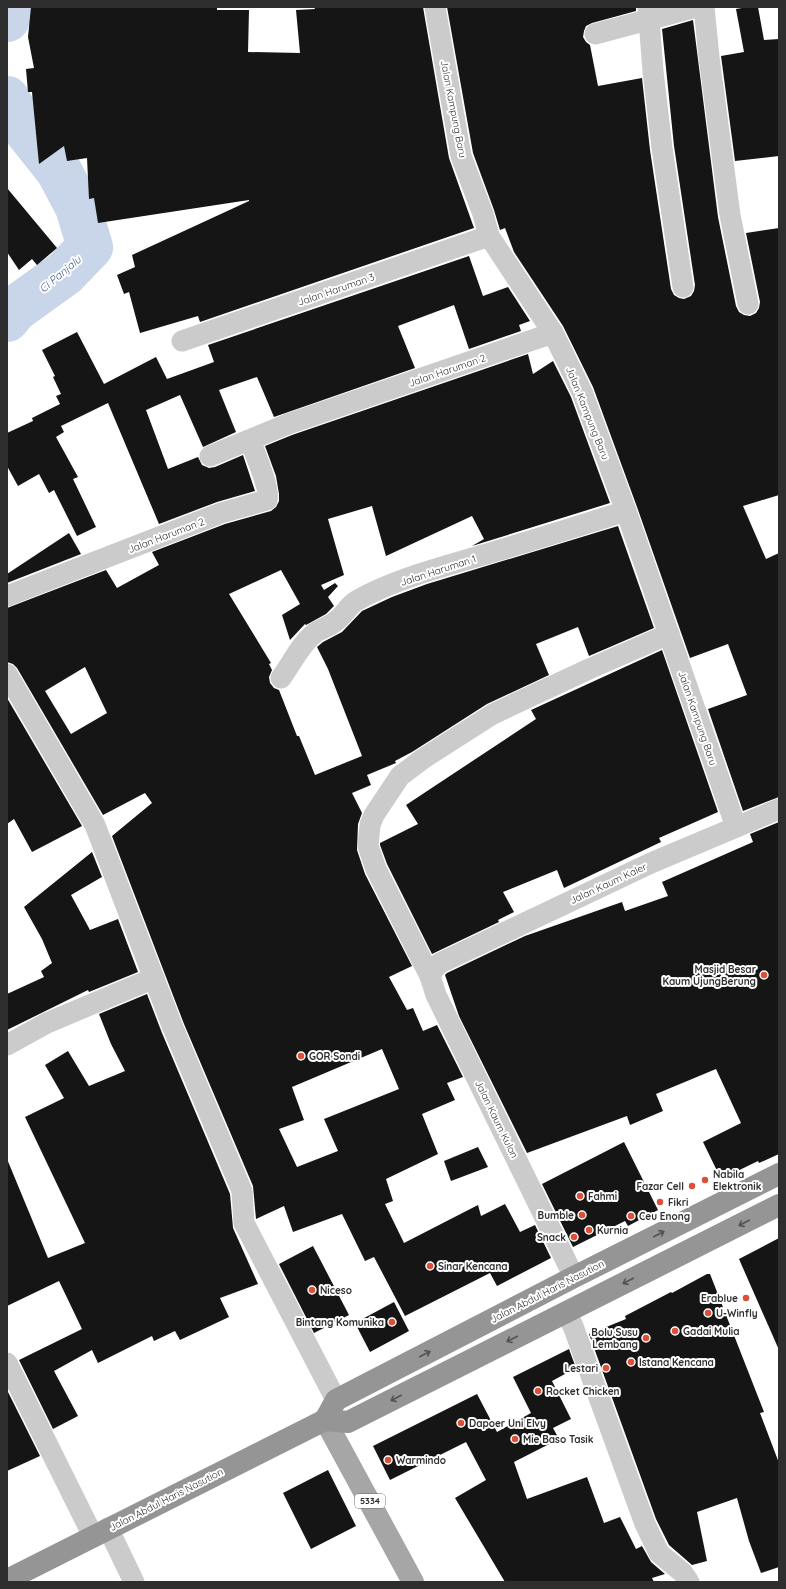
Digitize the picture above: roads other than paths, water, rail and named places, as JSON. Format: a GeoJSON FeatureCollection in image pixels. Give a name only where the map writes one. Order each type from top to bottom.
{"type":"FeatureCollection","features":[{"type":"Feature","properties":{"kind":"highway","name":"Jalan Abdul Haris Nasution"},"geometry":{"type":"LineString","coordinates":[[336,1400],[574,1277],[779,1174]]}},
{"type":"Feature","properties":{"kind":"highway"},"geometry":{"type":"LineString","coordinates":[[336,1400],[325,1420],[348,1422],[779,1205]]}},
{"type":"Feature","properties":{"kind":"highway","name":"Jalan Abdul Haris Nasution"},"geometry":{"type":"LineString","coordinates":[[14,1579],[101,1532],[325,1420]]}},
{"type":"Feature","properties":{"kind":"main road","name":"5334"},"geometry":{"type":"LineString","coordinates":[[325,1420],[413,1582]]}},
{"type":"Feature","properties":{"kind":"street","name":"Jalan Kampung Baru"},"geometry":{"type":"LineString","coordinates":[[434,7],[462,156],[483,214],[489,236],[513,270],[553,333],[582,392],[626,511],[736,827]]}},
{"type":"Feature","properties":{"kind":"street"},"geometry":{"type":"LineString","coordinates":[[595,34],[648,13],[696,7]]}},
{"type":"Feature","properties":{"kind":"street"},"geometry":{"type":"LineString","coordinates":[[704,7],[709,57],[730,215],[748,304]]}},
{"type":"Feature","properties":{"kind":"street"},"geometry":{"type":"LineString","coordinates":[[648,13],[662,148],[683,287]]}},
{"type":"Feature","properties":{"kind":"street","name":"Jalan Haruman 3"},"geometry":{"type":"LineString","coordinates":[[182,341],[489,236]]}},
{"type":"Feature","properties":{"kind":"street","name":"Jalan Haruman 2"},"geometry":{"type":"LineString","coordinates":[[210,456],[288,424],[553,333]]}},
{"type":"Feature","properties":{"kind":"street","name":"Jalan Haruman 2"},"geometry":{"type":"LineString","coordinates":[[7,596],[221,513],[267,500],[268,496],[263,478],[250,440]]}},
{"type":"Feature","properties":{"kind":"street","name":"Jalan Haruman 1"},"geometry":{"type":"LineString","coordinates":[[281,678],[307,640],[337,620],[352,604],[368,595],[393,584],[465,560],[626,511]]}},
{"type":"Feature","properties":{"kind":"street","name":"Jalan Kaum Kulon"},"geometry":{"type":"LineString","coordinates":[[574,1277],[436,995],[435,969],[376,869],[368,846],[370,825],[374,815],[400,776],[424,758],[493,714],[589,669],[669,634]]}},
{"type":"Feature","properties":{"kind":"street"},"geometry":{"type":"LineString","coordinates":[[7,674],[95,825],[173,1028],[242,1191],[244,1223],[336,1400]]}},
{"type":"Feature","properties":{"kind":"street","name":"Jalan Kaum Kaler"},"geometry":{"type":"LineString","coordinates":[[435,969],[651,864],[779,809]]}},
{"type":"Feature","properties":{"kind":"street"},"geometry":{"type":"LineString","coordinates":[[7,1045],[47,1023],[154,978]]}},
{"type":"Feature","properties":{"kind":"street"},"geometry":{"type":"LineString","coordinates":[[566,1312],[573,1326],[645,1524],[659,1553],[683,1573],[689,1582]]}},
{"type":"Feature","properties":{"kind":"street"},"geometry":{"type":"LineString","coordinates":[[7,1363],[101,1532],[134,1582]]}},
{"type":"Feature","properties":{"kind":"waterway","name":"Ci Panjalu"},"geometry":{"type":"LineString","coordinates":[[7,19],[10,7]]}},
{"type":"Feature","properties":{"kind":"waterway","name":"Ci Panjalu"},"geometry":{"type":"LineString","coordinates":[[7,99],[20,122],[59,171],[78,207],[90,247],[65,273],[15,309],[7,319]]}},
{"type":"Feature","properties":{"kind":"place","name":"Masjid Besar Kaum UjungBerung"},"geometry":{"type":"Point","coordinates":[764,975]}},
{"type":"Feature","properties":{"kind":"place","name":"GOR Sondi"},"geometry":{"type":"Point","coordinates":[301,1056]}},
{"type":"Feature","properties":{"kind":"place","name":"Nabila Elektronik"},"geometry":{"type":"Point","coordinates":[705,1180]}},
{"type":"Feature","properties":{"kind":"place","name":"Fazar Cell"},"geometry":{"type":"Point","coordinates":[692,1186]}},
{"type":"Feature","properties":{"kind":"place","name":"Fahmi"},"geometry":{"type":"Point","coordinates":[580,1196]}},
{"type":"Feature","properties":{"kind":"place","name":"Fikri"},"geometry":{"type":"Point","coordinates":[660,1202]}},
{"type":"Feature","properties":{"kind":"place","name":"Bumble"},"geometry":{"type":"Point","coordinates":[582,1215]}},
{"type":"Feature","properties":{"kind":"place","name":"Ceu Enong"},"geometry":{"type":"Point","coordinates":[631,1216]}},
{"type":"Feature","properties":{"kind":"place","name":"Kurnia"},"geometry":{"type":"Point","coordinates":[589,1230]}},
{"type":"Feature","properties":{"kind":"place","name":"Snack"},"geometry":{"type":"Point","coordinates":[574,1237]}},
{"type":"Feature","properties":{"kind":"place","name":"Sinar Kencana"},"geometry":{"type":"Point","coordinates":[430,1266]}},
{"type":"Feature","properties":{"kind":"place","name":"Niceso"},"geometry":{"type":"Point","coordinates":[312,1290]}},
{"type":"Feature","properties":{"kind":"place","name":"Erablue"},"geometry":{"type":"Point","coordinates":[746,1298]}},
{"type":"Feature","properties":{"kind":"place","name":"U-Winfly"},"geometry":{"type":"Point","coordinates":[708,1313]}},
{"type":"Feature","properties":{"kind":"place","name":"Bintang Komunika"},"geometry":{"type":"Point","coordinates":[392,1322]}},
{"type":"Feature","properties":{"kind":"place","name":"Gadai Mulia"},"geometry":{"type":"Point","coordinates":[675,1331]}},
{"type":"Feature","properties":{"kind":"place","name":"Bolu Susu Lembang"},"geometry":{"type":"Point","coordinates":[646,1338]}},
{"type":"Feature","properties":{"kind":"place","name":"Istana Kencana"},"geometry":{"type":"Point","coordinates":[631,1362]}},
{"type":"Feature","properties":{"kind":"place","name":"Lestari"},"geometry":{"type":"Point","coordinates":[606,1368]}},
{"type":"Feature","properties":{"kind":"place","name":"Rocket Chicken"},"geometry":{"type":"Point","coordinates":[538,1391]}},
{"type":"Feature","properties":{"kind":"place","name":"Dapoer Uni Elvy"},"geometry":{"type":"Point","coordinates":[461,1423]}},
{"type":"Feature","properties":{"kind":"place","name":"Mie Baso Tasik"},"geometry":{"type":"Point","coordinates":[515,1439]}},
{"type":"Feature","properties":{"kind":"place","name":"Warmindo"},"geometry":{"type":"Point","coordinates":[388,1460]}}]}
